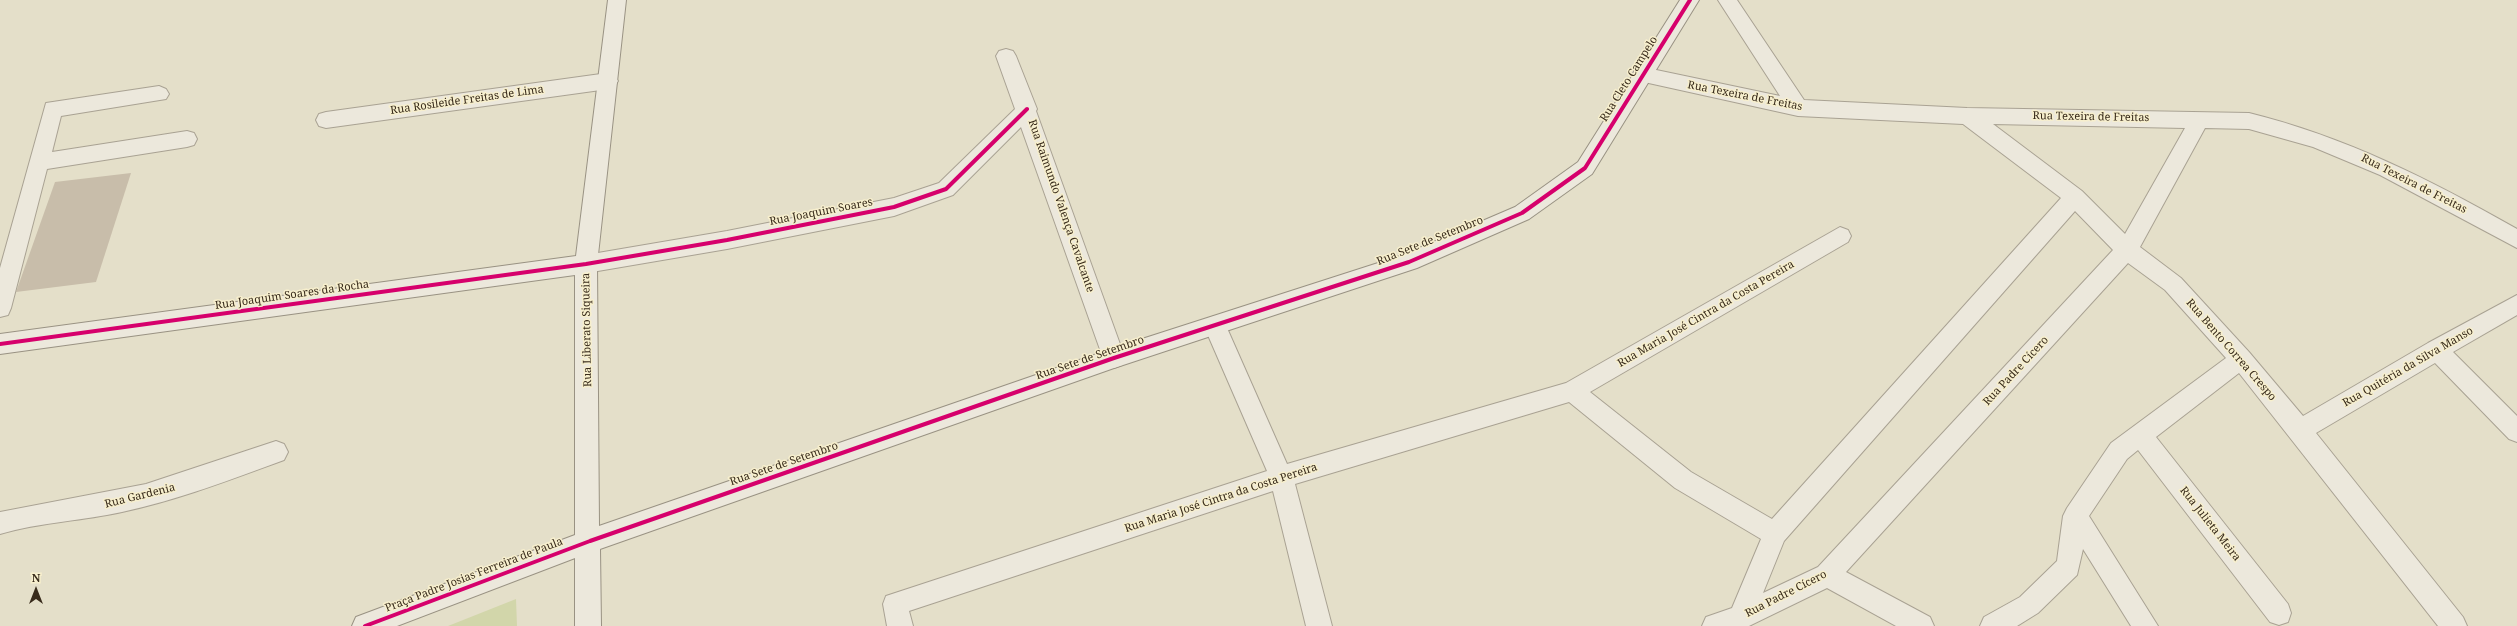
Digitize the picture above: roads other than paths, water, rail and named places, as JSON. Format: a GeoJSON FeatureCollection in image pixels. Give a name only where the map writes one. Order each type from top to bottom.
{"type":"FeatureCollection","features":[{"type":"Feature","properties":{"kind":"street","name":"Rua Liberato Siqueira"},"geometry":{"type":"LineString","coordinates":[[590,541],[586,264],[617,0]]}},
{"type":"Feature","properties":{"kind":"street","name":"Rua Cleto Campelo"},"geometry":{"type":"LineString","coordinates":[[1585,168],[1690,0]]}},
{"type":"Feature","properties":{"kind":"street"},"geometry":{"type":"LineString","coordinates":[[1727,0],[1798,108]]}},
{"type":"Feature","properties":{"kind":"street","name":"Rua Raimundo Valença Cavalcante"},"geometry":{"type":"LineString","coordinates":[[1006,56],[1114,358]]}},
{"type":"Feature","properties":{"kind":"street","name":"Rua Texeira de Freitas"},"geometry":{"type":"LineString","coordinates":[[1642,75],[1798,108],[1967,116],[2249,121],[2283,128],[2342,148],[2427,188],[2517,239]]}},
{"type":"Feature","properties":{"kind":"street","name":"Rua Rosileide Freitas de Lima"},"geometry":{"type":"LineString","coordinates":[[326,120],[608,81]]}},
{"type":"Feature","properties":{"kind":"street"},"geometry":{"type":"LineString","coordinates":[[0,308],[53,109],[159,94]]}},
{"type":"Feature","properties":{"kind":"street","name":"Rua Joaquim Soares"},"geometry":{"type":"LineString","coordinates":[[586,264],[727,240],[894,207],[946,189],[1026,109]]}},
{"type":"Feature","properties":{"kind":"street","name":"Rua Bento Correa Crespo"},"geometry":{"type":"LineString","coordinates":[[1967,116],[2075,197],[2127,250],[2173,284],[2241,359],[2300,430],[2454,626]]}},
{"type":"Feature","properties":{"kind":"street","name":"Rua Padre Cícero"},"geometry":{"type":"LineString","coordinates":[[1741,617],[1827,575],[2127,250],[2200,119]]}},
{"type":"Feature","properties":{"kind":"street"},"geometry":{"type":"LineString","coordinates":[[39,162],[187,140]]}},
{"type":"Feature","properties":{"kind":"street","name":"Rua Sete de Setembro"},"geometry":{"type":"LineString","coordinates":[[590,541],[1114,358],[1409,262],[1522,213],[1585,168]]}},
{"type":"Feature","properties":{"kind":"street","name":"Rua Padre Cícero"},"geometry":{"type":"LineString","coordinates":[[1741,617],[1775,534],[2075,197]]}},
{"type":"Feature","properties":{"kind":"street","name":"Rua Maria José Cintra da Costa Pereira"},"geometry":{"type":"LineString","coordinates":[[900,626],[895,604],[1281,477],[1572,391],[1840,236]]}},
{"type":"Feature","properties":{"kind":"street","name":"Rua Joaquim Soares da Rocha"},"geometry":{"type":"LineString","coordinates":[[0,344],[586,264]]}},
{"type":"Feature","properties":{"kind":"street","name":"Rua Quitéria da Silva Manso"},"geometry":{"type":"LineString","coordinates":[[2300,430],[2517,304]]}},
{"type":"Feature","properties":{"kind":"street"},"geometry":{"type":"LineString","coordinates":[[1215,326],[1281,477],[1319,626]]}},
{"type":"Feature","properties":{"kind":"street"},"geometry":{"type":"LineString","coordinates":[[2436,350],[2517,432]]}},
{"type":"Feature","properties":{"kind":"street"},"geometry":{"type":"LineString","coordinates":[[1994,626],[2029,605],[2068,567],[2075,516],[2119,451],[2241,359]]}},
{"type":"Feature","properties":{"kind":"street"},"geometry":{"type":"LineString","coordinates":[[1572,391],[1683,480],[1775,534]]}},
{"type":"Feature","properties":{"kind":"street","name":"Rua Julieta Meira"},"geometry":{"type":"LineString","coordinates":[[2140,435],[2279,613]]}},
{"type":"Feature","properties":{"kind":"street","name":"Rua Gardenia"},"geometry":{"type":"LineString","coordinates":[[0,523],[43,513],[102,506],[183,485],[276,452]]}},
{"type":"Feature","properties":{"kind":"street"},"geometry":{"type":"LineString","coordinates":[[2075,516],[2145,626]]}},
{"type":"Feature","properties":{"kind":"street"},"geometry":{"type":"LineString","coordinates":[[588,626],[590,541]]}},
{"type":"Feature","properties":{"kind":"street","name":"Praça Padre Josias Ferreira de Paula"},"geometry":{"type":"LineString","coordinates":[[365,626],[590,541]]}},
{"type":"Feature","properties":{"kind":"street"},"geometry":{"type":"LineString","coordinates":[[1827,575],[1921,626]]}},
{"type":"Feature","properties":{"kind":"street"},"geometry":{"type":"LineString","coordinates":[[1715,626],[1741,617]]}}]}
